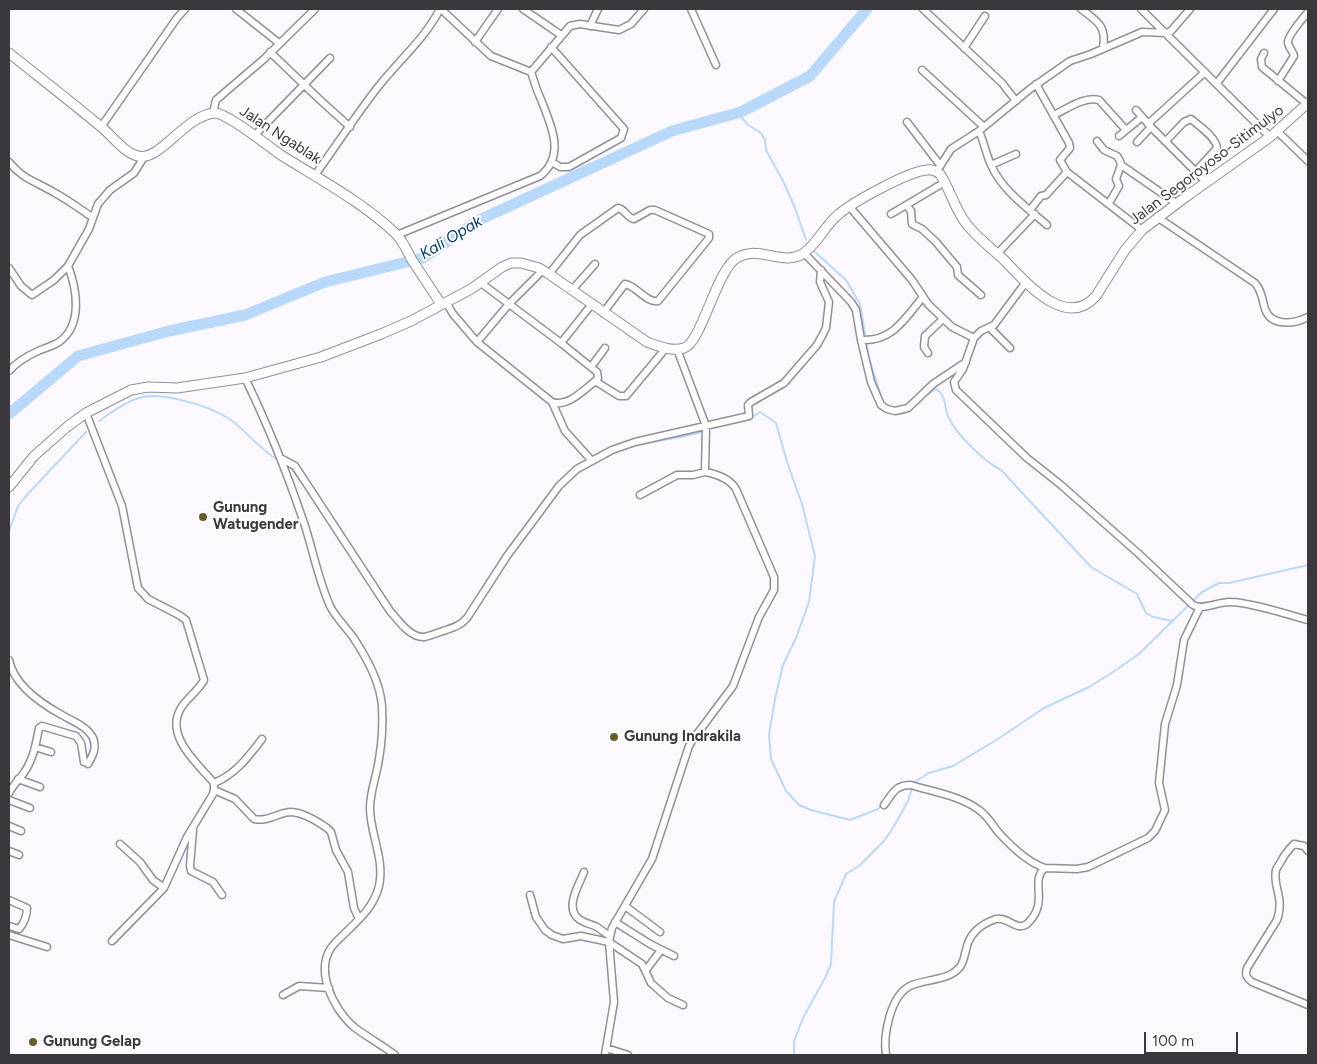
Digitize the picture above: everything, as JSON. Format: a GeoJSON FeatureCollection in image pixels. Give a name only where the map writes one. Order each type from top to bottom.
{"type":"FeatureCollection","features":[{"type":"Feature","properties":{"kind":"main road"},"geometry":{"type":"LineString","coordinates":[[9,53],[102,127],[130,153],[144,157],[158,151],[186,126],[213,113]]}},
{"type":"Feature","properties":{"kind":"main road","name":"Jalan Segoroyoso-Sitimulyo"},"geometry":{"type":"LineString","coordinates":[[938,168],[964,221],[972,230],[1045,299],[1060,306],[1074,307],[1086,304],[1096,296],[1125,250],[1142,230],[1176,203],[1274,134],[1308,104]]}},
{"type":"Feature","properties":{"kind":"main road","name":"Jalan Ngablak"},"geometry":{"type":"LineString","coordinates":[[213,113],[231,119],[282,155],[315,175],[397,235],[424,278],[443,303]]}},
{"type":"Feature","properties":{"kind":"main road"},"geometry":{"type":"LineString","coordinates":[[9,487],[34,456],[68,426],[86,413],[130,390],[148,387],[178,388],[245,378],[321,357],[410,321],[481,283],[502,267],[511,263],[521,263],[546,272],[647,342],[666,348],[686,347],[692,342],[698,332],[714,291],[734,261],[740,256],[751,253],[788,258],[797,257],[804,253],[838,214],[849,206],[916,172],[938,168]]}},
{"type":"Feature","properties":{"kind":"street"},"geometry":{"type":"LineString","coordinates":[[102,127],[185,9]]}},
{"type":"Feature","properties":{"kind":"street"},"geometry":{"type":"LineString","coordinates":[[236,9],[279,43]]}},
{"type":"Feature","properties":{"kind":"street"},"geometry":{"type":"LineString","coordinates":[[213,113],[216,100],[258,64],[315,9]]}},
{"type":"Feature","properties":{"kind":"street"},"geometry":{"type":"LineString","coordinates":[[315,175],[378,87],[416,44],[431,25],[440,9],[491,56],[531,72],[554,132],[555,150],[552,162],[540,176],[397,235]]}},
{"type":"Feature","properties":{"kind":"street"},"geometry":{"type":"LineString","coordinates":[[475,42],[498,9]]}},
{"type":"Feature","properties":{"kind":"street"},"geometry":{"type":"LineString","coordinates":[[523,9],[561,35]]}},
{"type":"Feature","properties":{"kind":"street"},"geometry":{"type":"LineString","coordinates":[[590,26],[598,9]]}},
{"type":"Feature","properties":{"kind":"street"},"geometry":{"type":"LineString","coordinates":[[531,72],[570,26],[590,26],[613,30],[625,28],[644,9]]}},
{"type":"Feature","properties":{"kind":"street"},"geometry":{"type":"LineString","coordinates":[[691,9],[716,65]]}},
{"type":"Feature","properties":{"kind":"street"},"geometry":{"type":"LineString","coordinates":[[923,9],[1002,83],[1016,101]]}},
{"type":"Feature","properties":{"kind":"street"},"geometry":{"type":"LineString","coordinates":[[1081,9],[1103,28],[1105,38],[1103,48]]}},
{"type":"Feature","properties":{"kind":"street"},"geometry":{"type":"LineString","coordinates":[[907,122],[938,168],[951,149],[981,129],[1036,84],[1070,61],[1142,32],[1167,33],[1173,29],[1190,9]]}},
{"type":"Feature","properties":{"kind":"street"},"geometry":{"type":"LineString","coordinates":[[1217,83],[1274,9]]}},
{"type":"Feature","properties":{"kind":"street"},"geometry":{"type":"LineString","coordinates":[[1146,10],[1205,72],[1274,134],[1308,161]]}},
{"type":"Feature","properties":{"kind":"street"},"geometry":{"type":"LineString","coordinates":[[1278,81],[1294,56],[1289,45],[1289,38],[1308,10]]}},
{"type":"Feature","properties":{"kind":"street"},"geometry":{"type":"LineString","coordinates":[[964,48],[984,16]]}},
{"type":"Feature","properties":{"kind":"street"},"geometry":{"type":"LineString","coordinates":[[551,47],[624,129],[621,138],[569,167],[560,167],[552,162]]}},
{"type":"Feature","properties":{"kind":"street"},"geometry":{"type":"LineString","coordinates":[[270,52],[350,127]]}},
{"type":"Feature","properties":{"kind":"street"},"geometry":{"type":"LineString","coordinates":[[1264,53],[1261,59],[1262,67],[1308,104]]}},
{"type":"Feature","properties":{"kind":"street"},"geometry":{"type":"LineString","coordinates":[[254,136],[330,58]]}},
{"type":"Feature","properties":{"kind":"street"},"geometry":{"type":"LineString","coordinates":[[922,70],[981,129],[991,165],[996,175],[1014,197],[1047,225]]}},
{"type":"Feature","properties":{"kind":"street"},"geometry":{"type":"LineString","coordinates":[[1137,142],[1150,125],[1205,72]]}},
{"type":"Feature","properties":{"kind":"street"},"geometry":{"type":"LineString","coordinates":[[1036,84],[1070,145],[1069,150],[1060,160],[1068,172],[1142,230]]}},
{"type":"Feature","properties":{"kind":"street"},"geometry":{"type":"LineString","coordinates":[[1054,115],[1085,100],[1099,100],[1126,130]]}},
{"type":"Feature","properties":{"kind":"street"},"geometry":{"type":"LineString","coordinates":[[1136,110],[1206,182]]}},
{"type":"Feature","properties":{"kind":"street"},"geometry":{"type":"LineString","coordinates":[[1119,136],[1142,117]]}},
{"type":"Feature","properties":{"kind":"street"},"geometry":{"type":"LineString","coordinates":[[1166,141],[1184,122],[1191,119],[1211,137],[1217,148],[1196,172]]}},
{"type":"Feature","properties":{"kind":"street"},"geometry":{"type":"LineString","coordinates":[[1097,141],[1104,150],[1117,156],[1121,165],[1176,203]]}},
{"type":"Feature","properties":{"kind":"street"},"geometry":{"type":"LineString","coordinates":[[991,165],[1016,154]]}},
{"type":"Feature","properties":{"kind":"street"},"geometry":{"type":"LineString","coordinates":[[9,268],[21,286],[32,295],[54,280],[68,266],[89,228],[98,204],[110,190],[134,173],[144,157]]}},
{"type":"Feature","properties":{"kind":"street"},"geometry":{"type":"LineString","coordinates":[[9,162],[17,172],[54,192],[92,217]]}},
{"type":"Feature","properties":{"kind":"street"},"geometry":{"type":"LineString","coordinates":[[1109,203],[1119,186],[1116,179],[1121,165]]}},
{"type":"Feature","properties":{"kind":"street"},"geometry":{"type":"LineString","coordinates":[[997,254],[1032,212],[1041,196],[1046,195],[1068,172]]}},
{"type":"Feature","properties":{"kind":"street"},"geometry":{"type":"LineString","coordinates":[[891,214],[946,182]]}},
{"type":"Feature","properties":{"kind":"street"},"geometry":{"type":"LineString","coordinates":[[906,205],[911,211],[912,224],[922,229],[936,242],[957,267],[958,275],[981,295]]}},
{"type":"Feature","properties":{"kind":"street"},"geometry":{"type":"LineString","coordinates":[[849,206],[912,280],[928,304],[954,328],[974,338]]}},
{"type":"Feature","properties":{"kind":"street"},"geometry":{"type":"LineString","coordinates":[[477,342],[510,304],[546,272],[580,234],[618,208],[634,219],[650,210],[655,210],[709,234],[709,238],[658,301],[650,300],[631,285],[625,284],[603,312]]}},
{"type":"Feature","properties":{"kind":"street"},"geometry":{"type":"LineString","coordinates":[[1157,217],[1255,283],[1260,288],[1266,311],[1271,318],[1280,322],[1300,322],[1308,318]]}},
{"type":"Feature","properties":{"kind":"street"},"geometry":{"type":"LineString","coordinates":[[804,253],[851,302],[856,310],[865,340],[877,398],[881,404],[895,411],[908,408],[932,384],[966,362]]}},
{"type":"Feature","properties":{"kind":"street"},"geometry":{"type":"LineString","coordinates":[[572,290],[595,264]]}},
{"type":"Feature","properties":{"kind":"street"},"geometry":{"type":"LineString","coordinates":[[9,371],[23,359],[59,342],[67,335],[76,310],[74,279],[68,266]]}},
{"type":"Feature","properties":{"kind":"street"},"geometry":{"type":"LineString","coordinates":[[282,459],[295,466],[390,611],[408,630],[424,637],[453,628],[463,622],[507,556],[559,486],[577,469],[612,450],[636,442],[749,416],[748,405],[751,402],[784,383],[817,345],[826,328],[829,302],[820,282],[821,270]]}},
{"type":"Feature","properties":{"kind":"street"},"geometry":{"type":"LineString","coordinates":[[1026,282],[994,325],[981,331],[974,338],[966,362],[954,382],[956,390],[1027,458],[1131,547],[1192,605],[1200,608],[1223,602],[1236,602],[1308,620]]}},
{"type":"Feature","properties":{"kind":"street"},"geometry":{"type":"LineString","coordinates":[[443,303],[477,342],[552,402],[557,404],[566,403],[598,378],[598,375],[591,367],[481,283]]}},
{"type":"Feature","properties":{"kind":"street"},"geometry":{"type":"LineString","coordinates":[[865,340],[879,338],[894,331],[923,297]]}},
{"type":"Feature","properties":{"kind":"street"},"geometry":{"type":"LineString","coordinates":[[561,343],[592,304]]}},
{"type":"Feature","properties":{"kind":"street"},"geometry":{"type":"LineString","coordinates":[[928,353],[924,347],[925,336],[943,319]]}},
{"type":"Feature","properties":{"kind":"street"},"geometry":{"type":"LineString","coordinates":[[990,328],[1010,348]]}},
{"type":"Feature","properties":{"kind":"street"},"geometry":{"type":"LineString","coordinates":[[591,367],[605,348]]}},
{"type":"Feature","properties":{"kind":"street"},"geometry":{"type":"LineString","coordinates":[[595,381],[622,398],[626,396],[666,348]]}},
{"type":"Feature","properties":{"kind":"street"},"geometry":{"type":"LineString","coordinates":[[676,349],[706,426],[705,472]]}},
{"type":"Feature","properties":{"kind":"street"},"geometry":{"type":"LineString","coordinates":[[245,378],[267,422],[282,459],[304,524],[322,588],[331,608],[352,636],[373,673],[382,705],[379,759],[370,806],[370,815],[380,854],[379,885],[375,899],[359,919],[334,944],[328,955],[326,978],[340,1010],[352,1025],[395,1055]]}},
{"type":"Feature","properties":{"kind":"street"},"geometry":{"type":"LineString","coordinates":[[552,402],[565,432],[592,461]]}},
{"type":"Feature","properties":{"kind":"street"},"geometry":{"type":"LineString","coordinates":[[86,413],[122,506],[138,588],[148,599],[179,615],[188,624],[204,680],[179,712],[177,728],[179,738],[214,786],[235,799],[254,819],[265,820],[284,813],[297,813],[327,828],[333,837],[336,850],[348,872],[354,908],[359,919]]}},
{"type":"Feature","properties":{"kind":"street"},"geometry":{"type":"LineString","coordinates":[[605,1055],[614,997],[610,939],[615,922],[652,860],[689,746],[733,686],[759,617],[771,596],[775,584],[774,577],[736,489],[730,482],[705,472],[693,475],[678,475],[640,495]]}},
{"type":"Feature","properties":{"kind":"street"},"geometry":{"type":"LineString","coordinates":[[884,804],[896,789],[902,785],[910,785],[966,802],[987,817],[1001,835],[1030,861],[1045,868],[1077,869],[1088,867],[1148,838],[1155,831],[1164,810],[1159,783],[1166,724],[1177,685],[1184,640],[1200,608]]}},
{"type":"Feature","properties":{"kind":"street"},"geometry":{"type":"LineString","coordinates":[[9,660],[24,688],[47,706],[86,729],[92,737],[94,753],[86,763],[81,743],[76,736],[42,726],[39,728],[30,761],[14,782],[9,793]]}},
{"type":"Feature","properties":{"kind":"street"},"geometry":{"type":"LineString","coordinates":[[112,941],[164,888],[214,786],[241,765],[262,739]]}},
{"type":"Feature","properties":{"kind":"street"},"geometry":{"type":"LineString","coordinates":[[34,747],[51,752]]}},
{"type":"Feature","properties":{"kind":"street"},"geometry":{"type":"LineString","coordinates":[[18,779],[40,787]]}},
{"type":"Feature","properties":{"kind":"street"},"geometry":{"type":"LineString","coordinates":[[9,800],[30,808]]}},
{"type":"Feature","properties":{"kind":"street"},"geometry":{"type":"LineString","coordinates":[[9,826],[21,831]]}},
{"type":"Feature","properties":{"kind":"street"},"geometry":{"type":"LineString","coordinates":[[194,826],[191,871],[213,882],[222,896]]}},
{"type":"Feature","properties":{"kind":"street"},"geometry":{"type":"LineString","coordinates":[[120,844],[140,862],[153,880],[164,888]]}},
{"type":"Feature","properties":{"kind":"street"},"geometry":{"type":"LineString","coordinates":[[1308,851],[1304,846],[1294,844],[1278,866],[1276,877],[1281,904],[1280,912],[1247,968],[1246,973],[1252,982],[1308,1005]]}},
{"type":"Feature","properties":{"kind":"street"},"geometry":{"type":"LineString","coordinates":[[9,851],[19,855]]}},
{"type":"Feature","properties":{"kind":"street"},"geometry":{"type":"LineString","coordinates":[[886,1055],[886,1031],[893,1008],[904,991],[910,986],[949,975],[956,971],[963,962],[971,935],[996,920],[1003,920],[1018,926],[1027,924],[1039,906],[1039,876],[1045,868]]}},
{"type":"Feature","properties":{"kind":"street"},"geometry":{"type":"LineString","coordinates":[[584,872],[574,895],[573,912],[579,919],[597,927],[638,960],[646,970],[651,983],[668,998],[683,1005]]}},
{"type":"Feature","properties":{"kind":"street"},"geometry":{"type":"LineString","coordinates":[[530,895],[538,922],[552,935],[563,938],[587,937],[610,939]]}},
{"type":"Feature","properties":{"kind":"street"},"geometry":{"type":"LineString","coordinates":[[9,900],[26,908],[27,913],[19,928],[9,926]]}},
{"type":"Feature","properties":{"kind":"street"},"geometry":{"type":"LineString","coordinates":[[625,906],[660,932]]}},
{"type":"Feature","properties":{"kind":"street"},"geometry":{"type":"LineString","coordinates":[[615,922],[637,937],[674,956]]}},
{"type":"Feature","properties":{"kind":"street"},"geometry":{"type":"LineString","coordinates":[[9,936],[47,947]]}},
{"type":"Feature","properties":{"kind":"street"},"geometry":{"type":"LineString","coordinates":[[646,970],[661,950]]}},
{"type":"Feature","properties":{"kind":"street"},"geometry":{"type":"LineString","coordinates":[[283,995],[299,986],[329,988]]}},
{"type":"Feature","properties":{"kind":"street"},"geometry":{"type":"LineString","coordinates":[[606,1048],[628,1055]]}},
{"type":"Feature","properties":{"kind":"waterway","name":"Kali Opak"},"geometry":{"type":"LineString","coordinates":[[9,414],[78,356],[169,331],[245,315],[325,282],[423,258],[479,220],[672,131],[741,112],[810,76],[867,9]]}},
{"type":"Feature","properties":{"kind":"waterway"},"geometry":{"type":"LineString","coordinates":[[738,113],[748,125],[761,133],[765,140],[766,150],[784,183],[806,240]]}},
{"type":"Feature","properties":{"kind":"waterway"},"geometry":{"type":"LineString","coordinates":[[815,252],[846,280],[860,304],[869,358],[882,399]]}},
{"type":"Feature","properties":{"kind":"waterway"},"geometry":{"type":"LineString","coordinates":[[924,397],[936,389],[940,392],[944,399],[948,416],[965,441],[1001,470],[1091,567],[1137,594],[1146,613],[1153,617],[1173,621]]}},
{"type":"Feature","properties":{"kind":"waterway"},"geometry":{"type":"LineString","coordinates":[[99,421],[123,405],[139,398],[148,396],[172,398],[220,413],[241,428],[278,460]]}},
{"type":"Feature","properties":{"kind":"waterway"},"geometry":{"type":"LineString","coordinates":[[727,424],[747,420],[760,412],[776,423],[802,504],[815,556],[809,602],[796,638],[783,665],[775,699],[769,735],[771,759],[786,791],[799,805],[811,810],[850,820],[878,809],[883,803]]}},
{"type":"Feature","properties":{"kind":"waterway"},"geometry":{"type":"LineString","coordinates":[[888,412],[901,414],[905,412]]}},
{"type":"Feature","properties":{"kind":"waterway"},"geometry":{"type":"LineString","coordinates":[[9,531],[18,506],[86,432]]}},
{"type":"Feature","properties":{"kind":"waterway"},"geometry":{"type":"LineString","coordinates":[[633,446],[702,432]]}},
{"type":"Feature","properties":{"kind":"waterway"},"geometry":{"type":"LineString","coordinates":[[290,467],[305,487]]}},
{"type":"Feature","properties":{"kind":"waterway"},"geometry":{"type":"LineString","coordinates":[[913,783],[929,773],[953,766],[1044,708],[1089,687],[1110,674],[1139,654],[1202,592],[1219,583],[1229,583],[1308,565]]}},
{"type":"Feature","properties":{"kind":"waterway"},"geometry":{"type":"LineString","coordinates":[[472,615],[492,585]]}},
{"type":"Feature","properties":{"kind":"waterway"},"geometry":{"type":"LineString","coordinates":[[432,638],[449,632]]}},
{"type":"Feature","properties":{"kind":"waterway"},"geometry":{"type":"LineString","coordinates":[[794,1055],[794,1041],[803,1018],[831,964],[834,902],[846,874],[859,866],[884,841],[908,801],[912,789]]}},
{"type":"Feature","properties":{"kind":"place","name":"Gunung Watugender"},"geometry":{"type":"Point","coordinates":[203,517]}},
{"type":"Feature","properties":{"kind":"place","name":"Gunung Indrakila"},"geometry":{"type":"Point","coordinates":[614,737]}},
{"type":"Feature","properties":{"kind":"place","name":"Gunung Gelap"},"geometry":{"type":"Point","coordinates":[33,1042]}}]}
